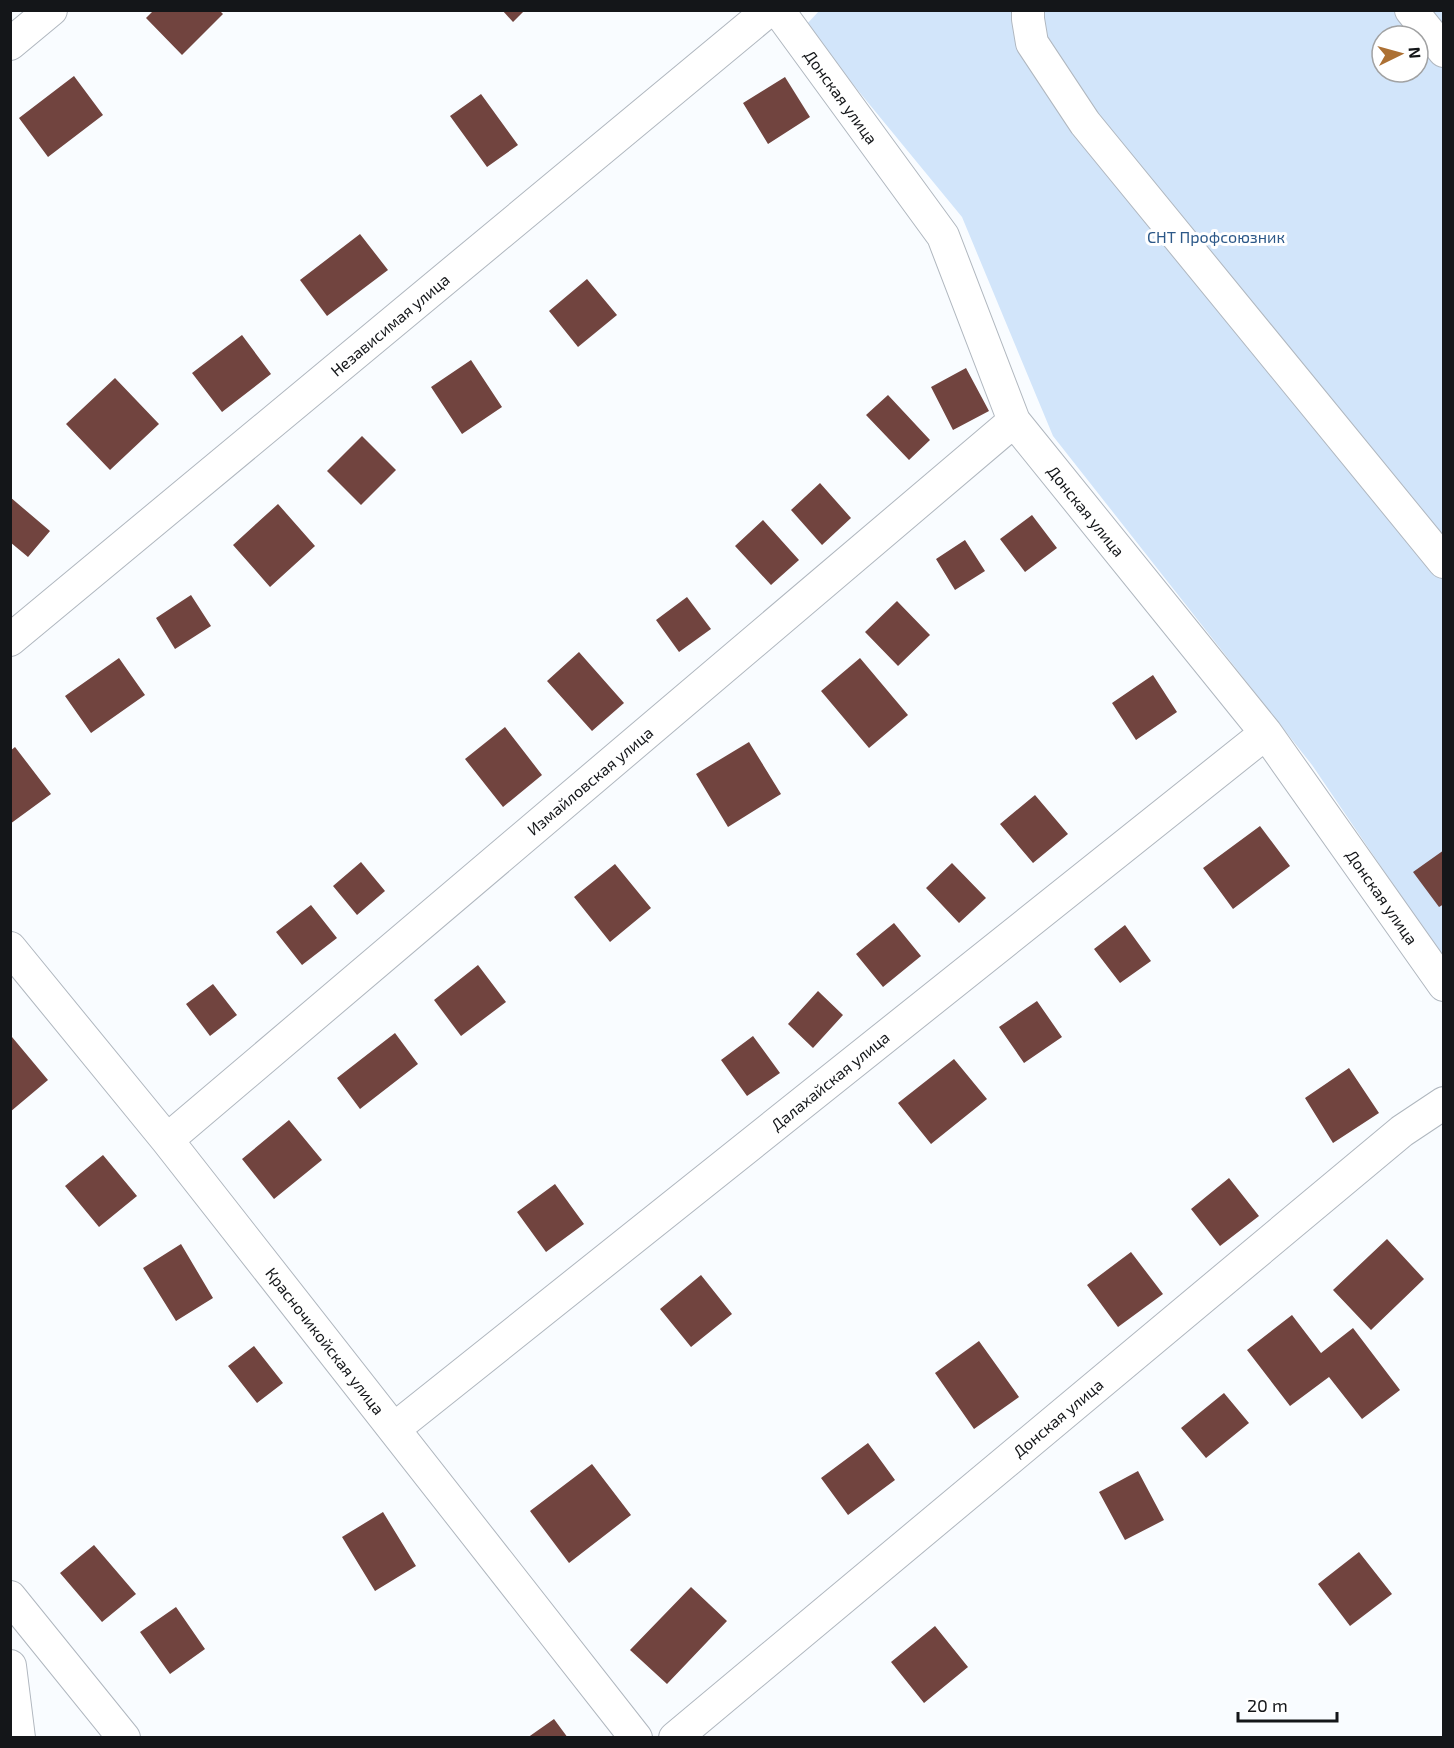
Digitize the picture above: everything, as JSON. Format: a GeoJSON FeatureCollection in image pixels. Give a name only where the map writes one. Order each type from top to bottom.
{"type":"FeatureCollection","features":[{"type":"Feature","properties":{"kind":"street"},"geometry":{"type":"LineString","coordinates":[[10,44],[51,10]]}},
{"type":"Feature","properties":{"kind":"street","name":"Независимая улица"},"geometry":{"type":"LineString","coordinates":[[10,640],[769,10]]}},
{"type":"Feature","properties":{"kind":"street","name":"Донская улица"},"geometry":{"type":"LineString","coordinates":[[778,10],[943,236],[1014,422],[1266,733],[1443,985]]}},
{"type":"Feature","properties":{"kind":"street"},"geometry":{"type":"LineString","coordinates":[[1028,10],[1032,43],[1084,123],[1443,562]]}},
{"type":"Feature","properties":{"kind":"street"},"geometry":{"type":"LineString","coordinates":[[1411,10],[1443,51]]}},
{"type":"Feature","properties":{"kind":"street","name":"Измайловская улица"},"geometry":{"type":"LineString","coordinates":[[167,1140],[1014,422]]}},
{"type":"Feature","properties":{"kind":"street","name":"Далахайская улица"},"geometry":{"type":"LineString","coordinates":[[394,1429],[1266,733]]}},
{"type":"Feature","properties":{"kind":"street","name":"Красночикойская улица"},"geometry":{"type":"LineString","coordinates":[[10,948],[167,1140],[636,1737]]}},
{"type":"Feature","properties":{"kind":"street","name":"Донская улица"},"geometry":{"type":"LineString","coordinates":[[675,1737],[1402,1131],[1443,1103]]}},
{"type":"Feature","properties":{"kind":"street"},"geometry":{"type":"LineString","coordinates":[[10,1597],[124,1737]]}},
{"type":"Feature","properties":{"kind":"street"},"geometry":{"type":"LineString","coordinates":[[10,1666],[19,1737]]}},
{"type":"Feature","properties":{"kind":"green space","name":"СНТ Профсоюзник"},"geometry":{"type":"Polygon","coordinates":[[[820,10],[1443,11],[1443,958],[1312,765],[1053,436],[962,217],[805,26],[820,10]]]}},
{"type":"Feature","properties":{"kind":"building"},"geometry":{"type":"Polygon","coordinates":[[[154,10],[219,10],[223,14],[182,55],[146,18],[154,10]]]}},
{"type":"Feature","properties":{"kind":"building"},"geometry":{"type":"Polygon","coordinates":[[[502,10],[525,10],[513,22],[502,10]]]}},
{"type":"Feature","properties":{"kind":"building"},"geometry":{"type":"Polygon","coordinates":[[[74,76],[103,115],[48,157],[19,118],[74,76]]]}},
{"type":"Feature","properties":{"kind":"building"},"geometry":{"type":"Polygon","coordinates":[[[785,77],[810,117],[768,144],[743,103],[785,77]]]}},
{"type":"Feature","properties":{"kind":"building"},"geometry":{"type":"Polygon","coordinates":[[[481,94],[518,145],[487,167],[450,116],[481,94]]]}},
{"type":"Feature","properties":{"kind":"building"},"geometry":{"type":"Polygon","coordinates":[[[360,234],[388,270],[327,316],[300,280],[360,234]]]}},
{"type":"Feature","properties":{"kind":"building"},"geometry":{"type":"Polygon","coordinates":[[[587,279],[617,315],[578,347],[549,311],[587,279]]]}},
{"type":"Feature","properties":{"kind":"building"},"geometry":{"type":"Polygon","coordinates":[[[242,335],[271,374],[222,412],[192,373],[242,335]]]}},
{"type":"Feature","properties":{"kind":"building"},"geometry":{"type":"Polygon","coordinates":[[[471,360],[502,407],[462,434],[431,387],[471,360]]]}},
{"type":"Feature","properties":{"kind":"building"},"geometry":{"type":"Polygon","coordinates":[[[966,368],[989,411],[953,430],[931,387],[966,368]]]}},
{"type":"Feature","properties":{"kind":"building"},"geometry":{"type":"Polygon","coordinates":[[[115,378],[159,424],[110,470],[66,424],[115,378]]]}},
{"type":"Feature","properties":{"kind":"building"},"geometry":{"type":"Polygon","coordinates":[[[888,395],[930,440],[909,460],[866,415],[888,395]]]}},
{"type":"Feature","properties":{"kind":"building"},"geometry":{"type":"Polygon","coordinates":[[[362,436],[396,470],[361,505],[327,471],[362,436]]]}},
{"type":"Feature","properties":{"kind":"building"},"geometry":{"type":"Polygon","coordinates":[[[820,483],[851,518],[822,545],[791,510],[820,483]]]}},
{"type":"Feature","properties":{"kind":"building"},"geometry":{"type":"Polygon","coordinates":[[[10,497],[50,531],[28,557],[10,542],[10,497]]]}},
{"type":"Feature","properties":{"kind":"building"},"geometry":{"type":"Polygon","coordinates":[[[278,504],[315,546],[270,587],[233,545],[278,504]]]}},
{"type":"Feature","properties":{"kind":"building"},"geometry":{"type":"Polygon","coordinates":[[[1032,515],[1057,548],[1025,572],[1000,539],[1032,515]]]}},
{"type":"Feature","properties":{"kind":"building"},"geometry":{"type":"Polygon","coordinates":[[[763,520],[799,560],[771,585],[735,546],[763,520]]]}},
{"type":"Feature","properties":{"kind":"building"},"geometry":{"type":"Polygon","coordinates":[[[965,540],[985,571],[955,590],[936,559],[965,540]]]}},
{"type":"Feature","properties":{"kind":"building"},"geometry":{"type":"Polygon","coordinates":[[[191,595],[211,626],[175,649],[156,618],[191,595]]]}},
{"type":"Feature","properties":{"kind":"building"},"geometry":{"type":"Polygon","coordinates":[[[687,597],[711,629],[679,652],[656,620],[687,597]]]}},
{"type":"Feature","properties":{"kind":"building"},"geometry":{"type":"Polygon","coordinates":[[[897,601],[930,635],[898,666],[865,632],[897,601]]]}},
{"type":"Feature","properties":{"kind":"building"},"geometry":{"type":"Polygon","coordinates":[[[579,652],[624,703],[592,731],[547,681],[579,652]]]}},
{"type":"Feature","properties":{"kind":"building"},"geometry":{"type":"Polygon","coordinates":[[[119,658],[145,695],[91,733],[65,696],[119,658]]]}},
{"type":"Feature","properties":{"kind":"building"},"geometry":{"type":"Polygon","coordinates":[[[860,658],[908,715],[869,748],[821,691],[860,658]]]}},
{"type":"Feature","properties":{"kind":"building"},"geometry":{"type":"Polygon","coordinates":[[[1153,675],[1177,712],[1136,740],[1112,703],[1153,675]]]}},
{"type":"Feature","properties":{"kind":"building"},"geometry":{"type":"Polygon","coordinates":[[[505,727],[542,775],[503,807],[465,759],[505,727]]]}},
{"type":"Feature","properties":{"kind":"building"},"geometry":{"type":"Polygon","coordinates":[[[749,742],[781,794],[728,827],[696,774],[749,742]]]}},
{"type":"Feature","properties":{"kind":"building"},"geometry":{"type":"Polygon","coordinates":[[[15,747],[51,794],[10,824],[10,751],[15,747]]]}},
{"type":"Feature","properties":{"kind":"building"},"geometry":{"type":"Polygon","coordinates":[[[1035,795],[1068,834],[1033,863],[1000,824],[1035,795]]]}},
{"type":"Feature","properties":{"kind":"building"},"geometry":{"type":"Polygon","coordinates":[[[1260,826],[1290,866],[1233,909],[1203,868],[1260,826]]]}},
{"type":"Feature","properties":{"kind":"building"},"geometry":{"type":"Polygon","coordinates":[[[1444,850],[1444,904],[1439,907],[1413,872],[1444,850]]]}},
{"type":"Feature","properties":{"kind":"building"},"geometry":{"type":"Polygon","coordinates":[[[361,862],[385,891],[357,915],[333,886],[361,862]]]}},
{"type":"Feature","properties":{"kind":"building"},"geometry":{"type":"Polygon","coordinates":[[[952,863],[986,898],[959,923],[926,888],[952,863]]]}},
{"type":"Feature","properties":{"kind":"building"},"geometry":{"type":"Polygon","coordinates":[[[615,864],[651,908],[610,942],[574,897],[615,864]]]}},
{"type":"Feature","properties":{"kind":"building"},"geometry":{"type":"Polygon","coordinates":[[[311,905],[337,938],[302,965],[276,932],[311,905]]]}},
{"type":"Feature","properties":{"kind":"building"},"geometry":{"type":"Polygon","coordinates":[[[894,923],[921,956],[883,987],[856,954],[894,923]]]}},
{"type":"Feature","properties":{"kind":"building"},"geometry":{"type":"Polygon","coordinates":[[[1125,925],[1151,961],[1120,983],[1094,949],[1125,925]]]}},
{"type":"Feature","properties":{"kind":"building"},"geometry":{"type":"Polygon","coordinates":[[[478,965],[506,1002],[461,1036],[434,1000],[478,965]]]}},
{"type":"Feature","properties":{"kind":"building"},"geometry":{"type":"Polygon","coordinates":[[[213,984],[237,1015],[210,1036],[186,1004],[213,984]]]}},
{"type":"Feature","properties":{"kind":"building"},"geometry":{"type":"Polygon","coordinates":[[[818,991],[843,1015],[813,1048],[788,1024],[818,991]]]}},
{"type":"Feature","properties":{"kind":"building"},"geometry":{"type":"Polygon","coordinates":[[[1037,1001],[1062,1037],[1024,1063],[999,1027],[1037,1001]]]}},
{"type":"Feature","properties":{"kind":"building"},"geometry":{"type":"Polygon","coordinates":[[[395,1033],[418,1064],[360,1109],[337,1078],[395,1033]]]}},
{"type":"Feature","properties":{"kind":"building"},"geometry":{"type":"Polygon","coordinates":[[[753,1036],[780,1073],[747,1096],[721,1060],[753,1036]]]}},
{"type":"Feature","properties":{"kind":"building"},"geometry":{"type":"Polygon","coordinates":[[[12,1037],[48,1080],[10,1112],[10,1039],[12,1037]]]}},
{"type":"Feature","properties":{"kind":"building"},"geometry":{"type":"Polygon","coordinates":[[[954,1059],[987,1099],[931,1144],[898,1103],[954,1059]]]}},
{"type":"Feature","properties":{"kind":"building"},"geometry":{"type":"Polygon","coordinates":[[[1349,1068],[1379,1113],[1333,1143],[1305,1098],[1349,1068]]]}},
{"type":"Feature","properties":{"kind":"building"},"geometry":{"type":"Polygon","coordinates":[[[289,1120],[322,1160],[274,1199],[242,1159],[289,1120]]]}},
{"type":"Feature","properties":{"kind":"building"},"geometry":{"type":"Polygon","coordinates":[[[103,1155],[137,1196],[99,1227],[65,1186],[103,1155]]]}},
{"type":"Feature","properties":{"kind":"building"},"geometry":{"type":"Polygon","coordinates":[[[1229,1178],[1259,1216],[1220,1246],[1191,1209],[1229,1178]]]}},
{"type":"Feature","properties":{"kind":"building"},"geometry":{"type":"Polygon","coordinates":[[[555,1184],[584,1224],[546,1252],[517,1212],[555,1184]]]}},
{"type":"Feature","properties":{"kind":"building"},"geometry":{"type":"Polygon","coordinates":[[[1387,1239],[1424,1279],[1371,1330],[1333,1290],[1387,1239]]]}},
{"type":"Feature","properties":{"kind":"building"},"geometry":{"type":"Polygon","coordinates":[[[181,1244],[213,1298],[176,1321],[143,1268],[181,1244]]]}},
{"type":"Feature","properties":{"kind":"building"},"geometry":{"type":"Polygon","coordinates":[[[1131,1252],[1163,1294],[1118,1327],[1087,1285],[1131,1252]]]}},
{"type":"Feature","properties":{"kind":"building"},"geometry":{"type":"Polygon","coordinates":[[[701,1275],[732,1314],[691,1347],[660,1309],[701,1275]]]}},
{"type":"Feature","properties":{"kind":"building"},"geometry":{"type":"Polygon","coordinates":[[[1292,1315],[1321,1353],[1353,1328],[1400,1390],[1362,1419],[1329,1377],[1290,1406],[1247,1350],[1292,1315]]]}},
{"type":"Feature","properties":{"kind":"building"},"geometry":{"type":"Polygon","coordinates":[[[979,1341],[1019,1397],[974,1429],[935,1373],[979,1341]]]}},
{"type":"Feature","properties":{"kind":"building"},"geometry":{"type":"Polygon","coordinates":[[[254,1346],[283,1383],[257,1403],[228,1366],[254,1346]]]}},
{"type":"Feature","properties":{"kind":"building"},"geometry":{"type":"Polygon","coordinates":[[[1224,1393],[1249,1423],[1206,1458],[1181,1428],[1224,1393]]]}},
{"type":"Feature","properties":{"kind":"building"},"geometry":{"type":"Polygon","coordinates":[[[868,1443],[895,1480],[848,1515],[821,1478],[868,1443]]]}},
{"type":"Feature","properties":{"kind":"building"},"geometry":{"type":"Polygon","coordinates":[[[592,1464],[631,1515],[569,1563],[530,1511],[592,1464]]]}},
{"type":"Feature","properties":{"kind":"building"},"geometry":{"type":"Polygon","coordinates":[[[1138,1471],[1164,1520],[1125,1540],[1099,1492],[1138,1471]]]}},
{"type":"Feature","properties":{"kind":"building"},"geometry":{"type":"Polygon","coordinates":[[[383,1512],[416,1566],[375,1591],[342,1537],[383,1512]]]}},
{"type":"Feature","properties":{"kind":"building"},"geometry":{"type":"Polygon","coordinates":[[[94,1545],[136,1594],[102,1622],[60,1573],[94,1545]]]}},
{"type":"Feature","properties":{"kind":"building"},"geometry":{"type":"Polygon","coordinates":[[[1359,1552],[1392,1594],[1350,1626],[1318,1584],[1359,1552]]]}},
{"type":"Feature","properties":{"kind":"building"},"geometry":{"type":"Polygon","coordinates":[[[691,1587],[727,1621],[667,1684],[630,1650],[691,1587]]]}},
{"type":"Feature","properties":{"kind":"building"},"geometry":{"type":"Polygon","coordinates":[[[176,1607],[205,1649],[170,1674],[140,1632],[176,1607]]]}},
{"type":"Feature","properties":{"kind":"building"},"geometry":{"type":"Polygon","coordinates":[[[935,1626],[968,1667],[924,1703],[891,1662],[935,1626]]]}},
{"type":"Feature","properties":{"kind":"building"},"geometry":{"type":"Polygon","coordinates":[[[554,1719],[568,1738],[527,1738],[554,1719]]]}}]}
